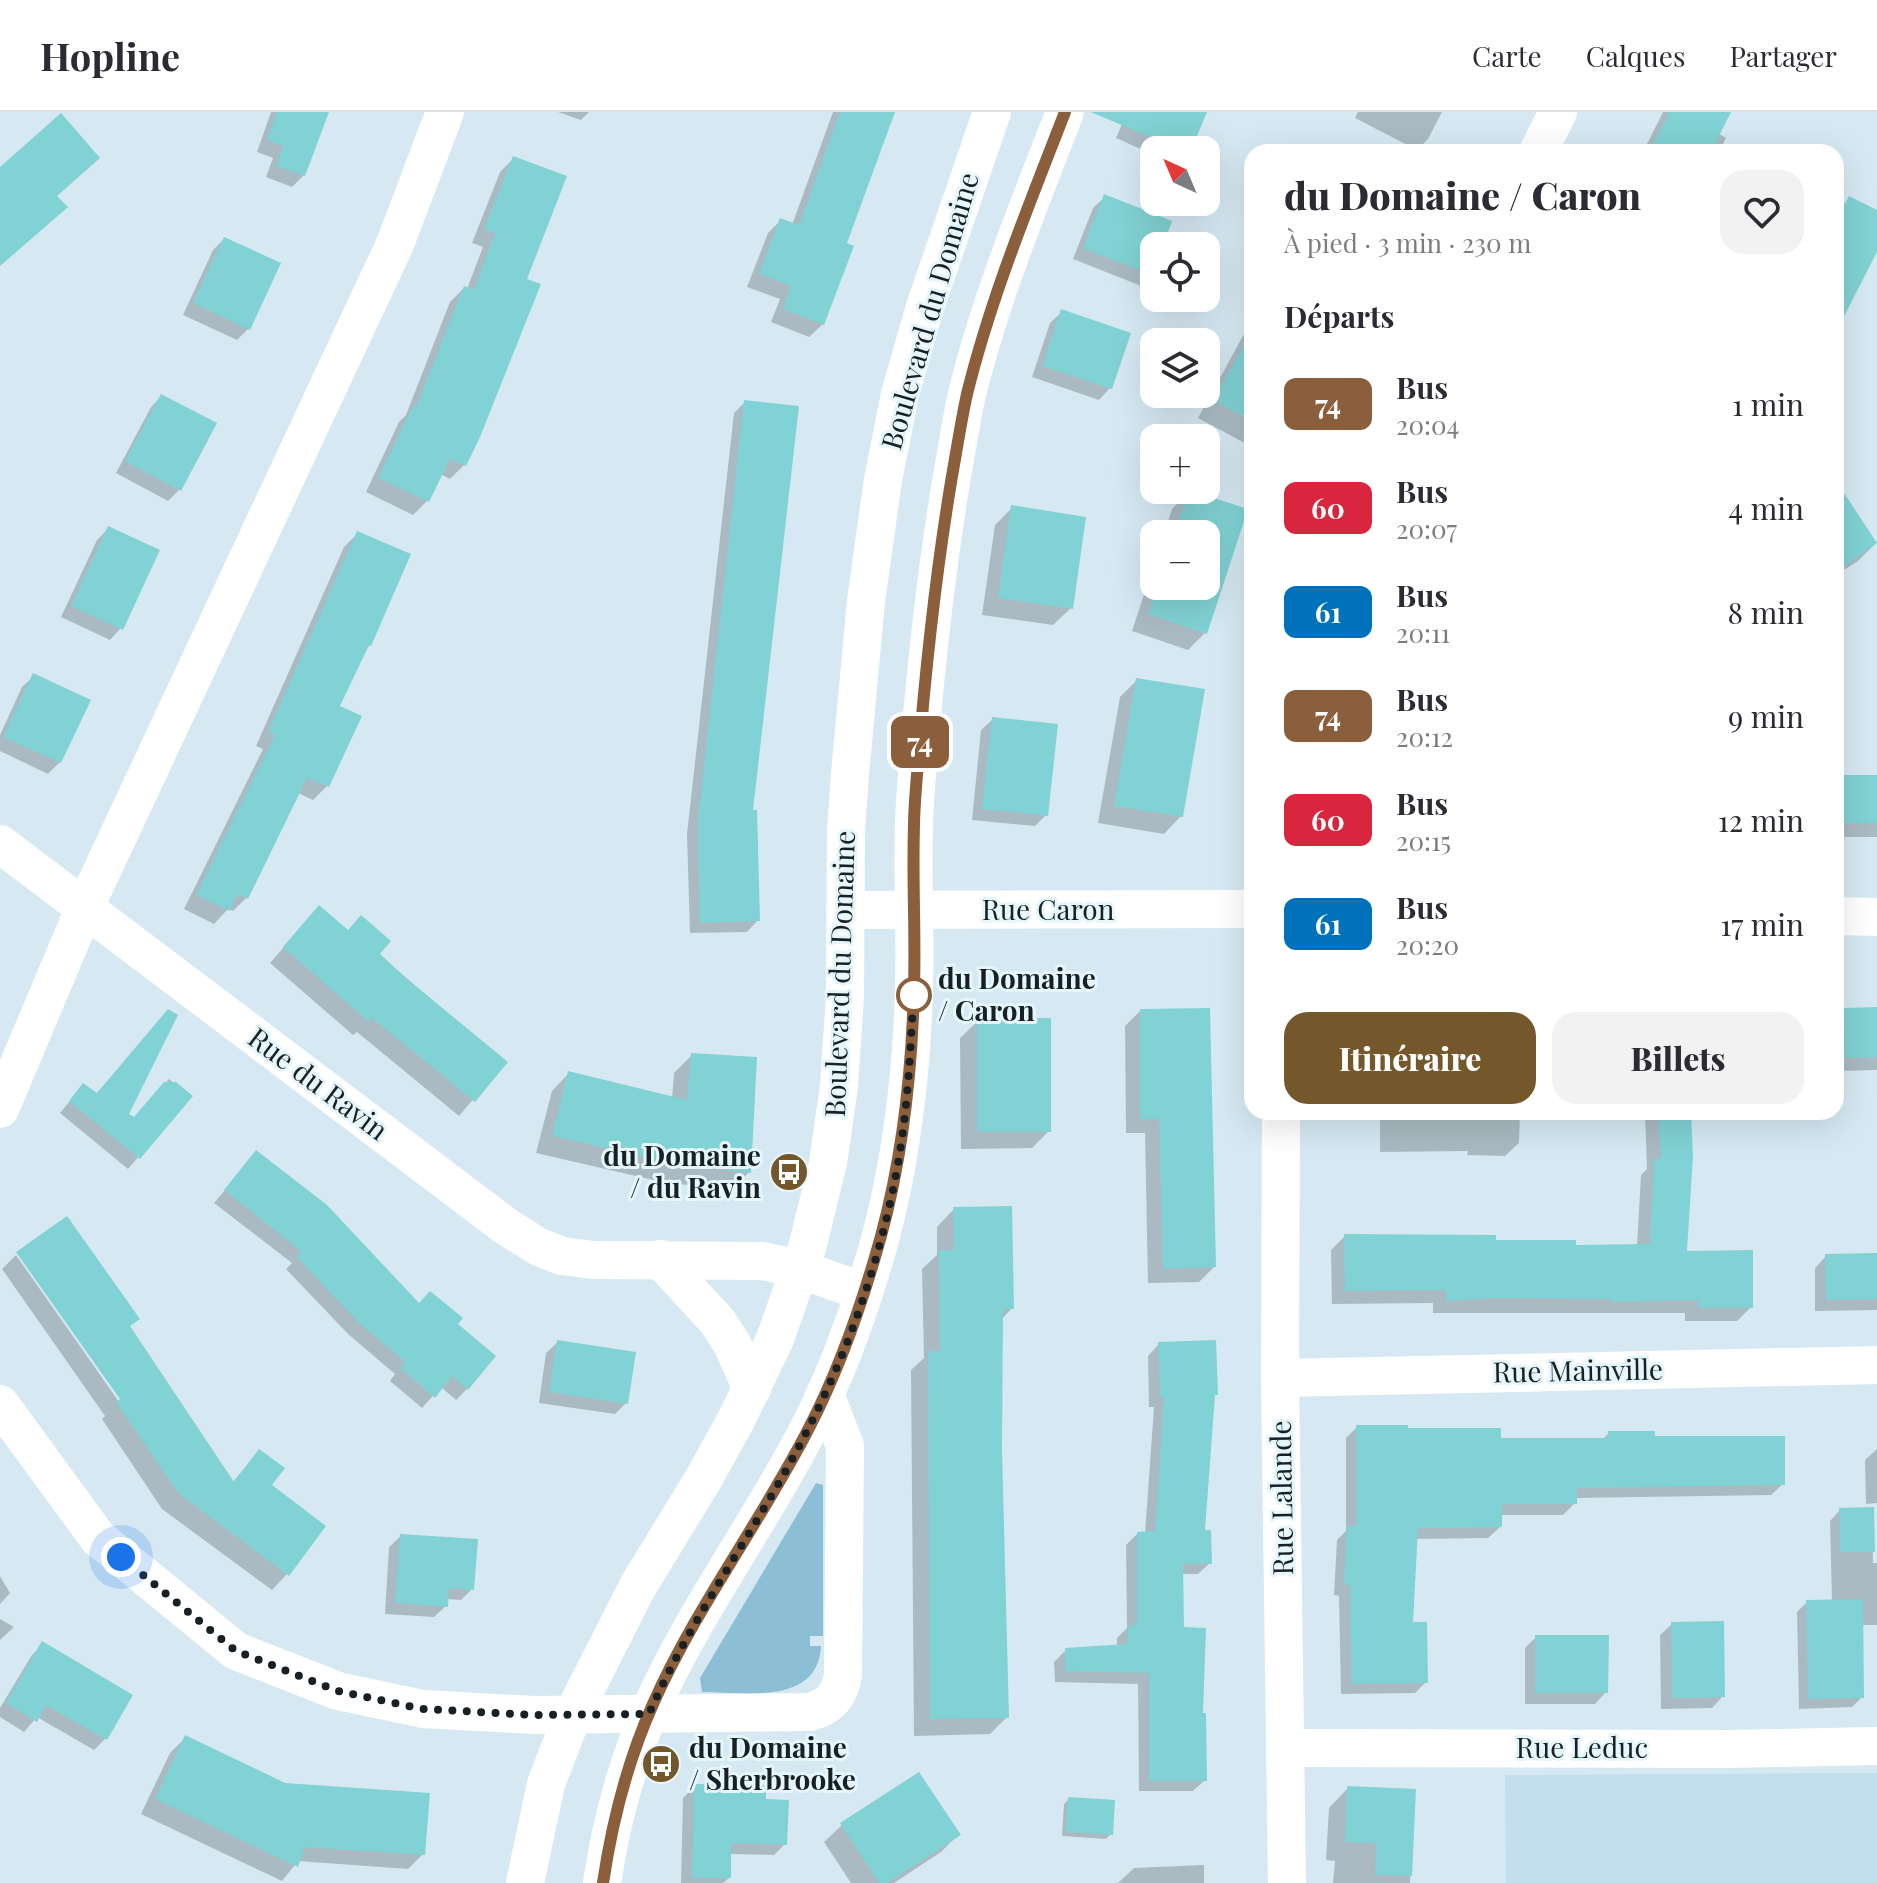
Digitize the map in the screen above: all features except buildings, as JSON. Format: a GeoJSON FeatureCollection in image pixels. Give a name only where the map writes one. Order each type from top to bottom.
{"type":"FeatureCollection","features":[{"type":"Feature","properties":{"kind":"street"},"geometry":{"type":"LineString","coordinates":[[0,1109],[85,907],[395,244],[445,112]]}},
{"type":"Feature","properties":{"kind":"street","name":"Boulevard du Domaine"},"geometry":{"type":"LineString","coordinates":[[525,1883],[546,1784],[573,1714],[638,1586],[704,1478],[752,1389],[775,1339],[800,1269],[821,1193],[835,1125],[845,996],[846,822],[854,713],[874,536],[889,444],[906,371],[929,294],[992,112]]}},
{"type":"Feature","properties":{"kind":"street","name":"Boulevard du Domaine"},"geometry":{"type":"LineString","coordinates":[[602,1883],[622,1791],[649,1714],[675,1660],[765,1508],[825,1394],[864,1292],[891,1196],[906,1102],[914,987],[913,847],[921,729],[941,547],[962,420],[991,311],[1065,112]]}},
{"type":"Feature","properties":{"kind":"street"},"geometry":{"type":"LineString","coordinates":[[1542,144],[1558,112]]}},
{"type":"Feature","properties":{"kind":"street","name":"Rue du Ravin"},"geometry":{"type":"LineString","coordinates":[[0,844],[507,1227],[539,1247],[562,1256],[594,1260],[763,1261],[800,1269],[864,1292]]}},
{"type":"Feature","properties":{"kind":"street","name":"Rue Caron"},"geometry":{"type":"LineString","coordinates":[[845,910],[1244,909]]}},
{"type":"Feature","properties":{"kind":"street"},"geometry":{"type":"LineString","coordinates":[[1844,916],[1877,917]]}},
{"type":"Feature","properties":{"kind":"street","name":"Rue Lalande"},"geometry":{"type":"LineString","coordinates":[[1281,1120],[1280,1378],[1287,1883]]}},
{"type":"Feature","properties":{"kind":"street"},"geometry":{"type":"LineString","coordinates":[[660,1259],[718,1322],[732,1344],[752,1389]]}},
{"type":"Feature","properties":{"kind":"street","name":"Rue Mainville"},"geometry":{"type":"LineString","coordinates":[[1280,1378],[1877,1365]]}},
{"type":"Feature","properties":{"kind":"street"},"geometry":{"type":"LineString","coordinates":[[0,1404],[98,1538],[236,1651],[338,1691],[423,1709],[534,1715],[649,1714],[810,1712],[832,1701],[841,1686],[845,1446],[825,1394]]}},
{"type":"Feature","properties":{"kind":"street","name":"Rue Leduc"},"geometry":{"type":"LineString","coordinates":[[1287,1748],[1726,1749],[1877,1746]]}},
{"type":"Feature","properties":{"kind":"shaded area"},"geometry":{"type":"Polygon","coordinates":[[[816,1483],[823,1485],[823,1636],[810,1636],[810,1646],[821,1646],[817,1665],[807,1678],[793,1687],[776,1692],[702,1692],[700,1678],[816,1483]]]}},
{"type":"Feature","properties":{"kind":"shaded area"},"geometry":{"type":"Polygon","coordinates":[[[1877,1773],[1877,1883],[1506,1883],[1505,1775],[1877,1773]]]}},
{"type":"Feature","properties":{"kind":"bus line","name":"74"},"geometry":{"type":"LineString","coordinates":[[603,1883],[622,1791],[649,1714],[706,1604],[785,1474],[817,1411],[852,1327],[882,1233],[906,1102],[914,987],[915,803],[929,653],[949,496],[967,395],[991,311],[1065,112]]}},
{"type":"Feature","properties":{"kind":"place","name":"du Domaine / Caron"},"geometry":{"type":"Point","coordinates":[914,995]}},
{"type":"Feature","properties":{"kind":"place","name":"du Domaine / du Ravin"},"geometry":{"type":"Point","coordinates":[789,1172]}},
{"type":"Feature","properties":{"kind":"place","name":"du Domaine / Sherbrooke"},"geometry":{"type":"Point","coordinates":[661,1764]}},
{"type":"Feature","properties":{"kind":"route"},"geometry":{"type":"LineString","coordinates":[[121,1557],[236,1651],[338,1691],[423,1709],[534,1715],[649,1714],[706,1604],[785,1474],[825,1394],[852,1327],[895,1177],[906,1102],[914,987],[914,995]]}}]}
